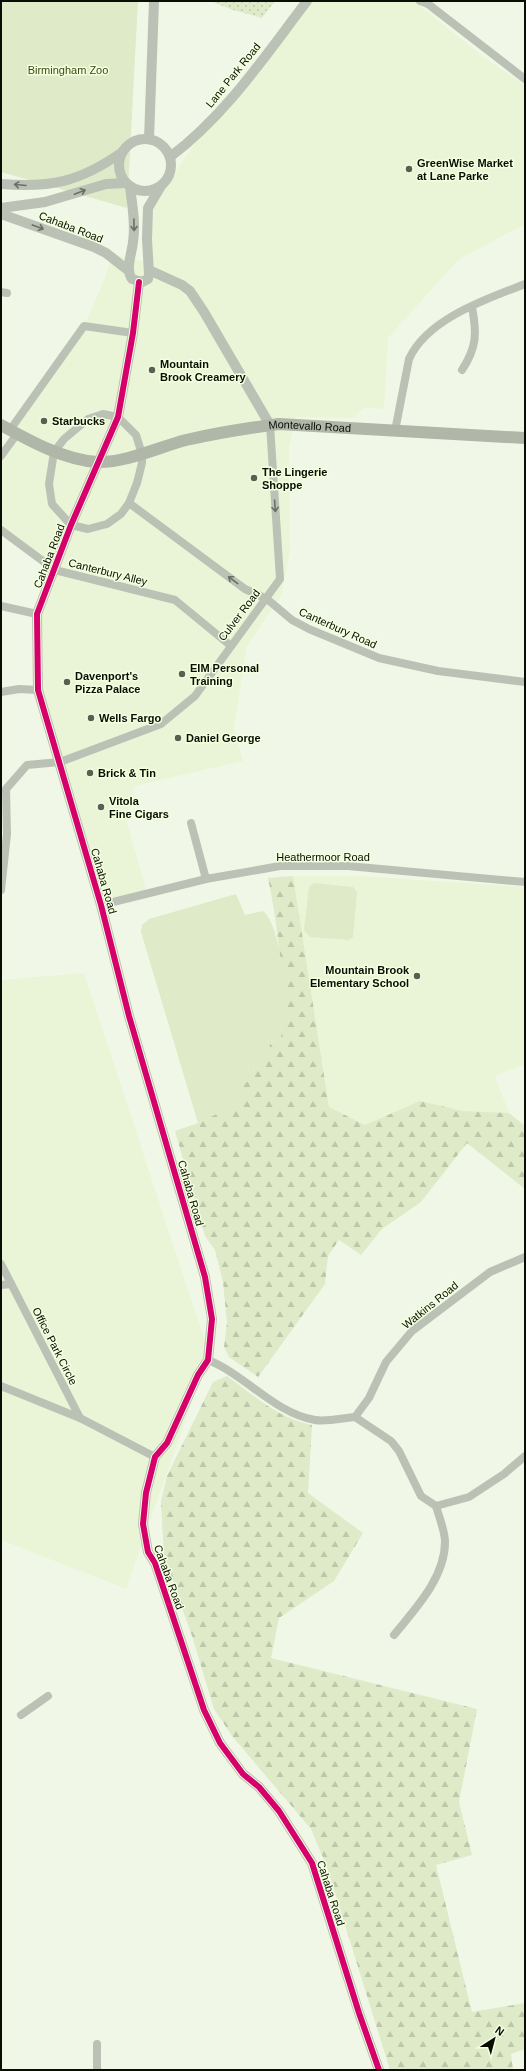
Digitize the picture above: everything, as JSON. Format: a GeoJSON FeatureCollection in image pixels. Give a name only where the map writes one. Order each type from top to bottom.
{"type":"FeatureCollection","features":[{"type":"Feature","properties":{"kind":"main road","name":"Montevallo Road"},"geometry":{"type":"LineString","coordinates":[[98,462],[142,454],[186,440],[245,428],[270,426],[299,425],[525,438]]}},
{"type":"Feature","properties":{"kind":"main road"},"geometry":{"type":"LineString","coordinates":[[10,430],[54,452],[98,462]]}},
{"type":"Feature","properties":{"kind":"street"},"geometry":{"type":"LineString","coordinates":[[149,139],[154,1]]}},
{"type":"Feature","properties":{"kind":"street","name":"Lane Park Road"},"geometry":{"type":"LineString","coordinates":[[170,157],[208,125],[242,85],[307,1]]}},
{"type":"Feature","properties":{"kind":"street"},"geometry":{"type":"LineString","coordinates":[[420,1],[428,4],[525,78]]}},
{"type":"Feature","properties":{"kind":"street"},"geometry":{"type":"LineString","coordinates":[[1,184],[30,186],[83,176],[101,167],[121,153],[134,141],[149,139],[164,146],[170,157],[171,170],[166,181],[161,186],[148,208],[148,279],[146,282],[139,282]]}},
{"type":"Feature","properties":{"kind":"street"},"geometry":{"type":"LineString","coordinates":[[121,153],[118,166],[122,178],[128,185],[134,221],[134,242],[129,271]]}},
{"type":"Feature","properties":{"kind":"street","name":"Cahaba Road"},"geometry":{"type":"LineString","coordinates":[[1,208],[45,202],[106,184],[128,185],[143,191],[149,191],[161,186]]}},
{"type":"Feature","properties":{"kind":"street","name":"Cahaba Road"},"geometry":{"type":"LineString","coordinates":[[1,214],[94,247],[106,253],[129,271],[132,278],[139,282],[133,333],[118,417],[71,525],[37,614],[38,690],[101,905],[129,1016],[205,1277],[212,1319],[208,1360],[198,1375],[167,1443],[155,1457],[146,1493],[143,1524],[148,1552],[155,1563],[204,1710],[220,1743],[243,1774],[259,1787],[279,1811],[312,1863],[359,2013],[379,2070]]}},
{"type":"Feature","properties":{"kind":"street","name":"Culver Road"},"geometry":{"type":"LineString","coordinates":[[1,890],[7,834],[6,789],[27,765],[60,762],[161,724],[195,696],[267,599],[280,579],[270,426],[204,312],[190,291],[182,285],[149,270]]}},
{"type":"Feature","properties":{"kind":"street"},"geometry":{"type":"LineString","coordinates":[[395,431],[409,360],[414,349],[442,322],[525,284]]}},
{"type":"Feature","properties":{"kind":"street"},"geometry":{"type":"LineString","coordinates":[[462,370],[469,359],[474,344],[476,329],[472,307]]}},
{"type":"Feature","properties":{"kind":"street"},"geometry":{"type":"LineString","coordinates":[[1,456],[10,430],[84,326],[133,333]]}},
{"type":"Feature","properties":{"kind":"street"},"geometry":{"type":"LineString","coordinates":[[103,414],[118,417],[136,435],[142,454],[142,463],[137,483],[129,503],[121,514],[106,524],[88,529],[71,525],[52,504],[49,484],[54,452],[64,439],[88,419],[103,414]]}},
{"type":"Feature","properties":{"kind":"street","name":"Canterbury Road"},"geometry":{"type":"LineString","coordinates":[[129,503],[245,589],[267,599],[292,620],[309,629],[379,658],[438,671],[525,682]]}},
{"type":"Feature","properties":{"kind":"street","name":"Canterbury Alley"},"geometry":{"type":"LineString","coordinates":[[1,530],[55,570],[175,600],[231,646]]}},
{"type":"Feature","properties":{"kind":"street"},"geometry":{"type":"LineString","coordinates":[[1,606],[37,614]]}},
{"type":"Feature","properties":{"kind":"street"},"geometry":{"type":"LineString","coordinates":[[1,692],[19,689],[38,690]]}},
{"type":"Feature","properties":{"kind":"street"},"geometry":{"type":"LineString","coordinates":[[191,823],[206,879]]}},
{"type":"Feature","properties":{"kind":"street","name":"Heathermoor Road"},"geometry":{"type":"LineString","coordinates":[[101,905],[206,879],[280,866],[348,866],[525,882]]}},
{"type":"Feature","properties":{"kind":"street","name":"Watkins Road"},"geometry":{"type":"LineString","coordinates":[[355,1417],[369,1398],[386,1362],[412,1330],[490,1272],[525,1257]]}},
{"type":"Feature","properties":{"kind":"street","name":"Office Park Circle"},"geometry":{"type":"LineString","coordinates":[[1,1264],[80,1418]]}},
{"type":"Feature","properties":{"kind":"street"},"geometry":{"type":"LineString","coordinates":[[1,1285],[11,1284]]}},
{"type":"Feature","properties":{"kind":"street"},"geometry":{"type":"LineString","coordinates":[[208,1360],[222,1366],[287,1410],[317,1420],[355,1417],[391,1441],[399,1451],[421,1496],[436,1506],[445,1541],[442,1561],[427,1595],[394,1636]]}},
{"type":"Feature","properties":{"kind":"street"},"geometry":{"type":"LineString","coordinates":[[1,1386],[80,1418],[155,1457]]}},
{"type":"Feature","properties":{"kind":"street"},"geometry":{"type":"LineString","coordinates":[[436,1506],[469,1497],[504,1474],[525,1456]]}},
{"type":"Feature","properties":{"kind":"street"},"geometry":{"type":"LineString","coordinates":[[21,1715],[48,1696]]}},
{"type":"Feature","properties":{"kind":"street"},"geometry":{"type":"LineString","coordinates":[[97,2044],[97,2070]]}},
{"type":"Feature","properties":{"kind":"shaded area"},"geometry":{"type":"Polygon","coordinates":[[[306,1],[414,1],[485,58],[525,85],[525,224],[458,260],[388,338],[384,409],[364,408],[353,418],[296,417],[289,448],[290,552],[281,596],[247,646],[234,728],[243,761],[134,786],[127,822],[147,894],[101,905],[43,708],[37,614],[55,570],[1,530],[1,451],[84,326],[105,278],[112,254],[146,262],[151,207],[208,125],[306,1]]]}},
{"type":"Feature","properties":{"kind":"shaded area","name":"Mountain Brook Elementary School"},"geometry":{"type":"Polygon","coordinates":[[[293,876],[360,876],[525,887],[525,1064],[495,1076],[509,1113],[463,1111],[420,1101],[365,1125],[329,1107],[293,876]]]}},
{"type":"Feature","properties":{"kind":"shaded area"},"geometry":{"type":"Polygon","coordinates":[[[84,973],[209,1354],[126,1589],[1,1540],[1,980],[84,973]]]}},
{"type":"Feature","properties":{"kind":"green space","name":"Birmingham Zoo"},"geometry":{"type":"Polygon","coordinates":[[[1,1],[138,1],[127,208],[1,172],[1,1]]]}},
{"type":"Feature","properties":{"kind":"green space"},"geometry":{"type":"Polygon","coordinates":[[[210,1],[275,1],[262,18],[233,10],[210,1]]]}},
{"type":"Feature","properties":{"kind":"green space"},"geometry":{"type":"Polygon","coordinates":[[[293,876],[329,1107],[365,1125],[420,1101],[463,1111],[509,1113],[525,1126],[525,1189],[467,1143],[421,1202],[382,1229],[361,1255],[339,1240],[328,1256],[325,1284],[258,1377],[229,1357],[224,1347],[227,1323],[223,1282],[215,1250],[205,1236],[175,1131],[198,1123],[242,1101],[242,1087],[253,1075],[254,1062],[270,1044],[281,1038],[282,998],[280,958],[268,878],[293,876]]]}},
{"type":"Feature","properties":{"kind":"green space"},"geometry":{"type":"Polygon","coordinates":[[[314,883],[353,887],[357,892],[353,937],[349,940],[310,937],[304,930],[309,887],[314,883]]]}},
{"type":"Feature","properties":{"kind":"green space"},"geometry":{"type":"Polygon","coordinates":[[[236,894],[245,915],[263,911],[269,919],[278,945],[288,1018],[282,1025],[281,1038],[270,1044],[269,1058],[254,1062],[253,1075],[242,1087],[242,1101],[198,1123],[141,932],[142,925],[149,919],[236,894]]]}},
{"type":"Feature","properties":{"kind":"green space"},"geometry":{"type":"Polygon","coordinates":[[[227,1376],[277,1412],[300,1422],[312,1425],[308,1493],[363,1533],[334,1581],[279,1618],[271,1658],[477,1709],[459,1802],[472,1855],[436,1865],[472,2012],[525,2003],[525,2049],[511,2054],[513,2070],[390,2070],[327,1867],[311,1829],[232,1736],[214,1709],[192,1636],[164,1557],[161,1501],[167,1476],[213,1382],[227,1376]]]}},
{"type":"Feature","properties":{"kind":"cycle path"},"geometry":{"type":"LineString","coordinates":[[139,282],[133,333],[118,417],[71,525],[37,614],[38,690],[101,905],[129,1016],[205,1277],[212,1319],[208,1360],[198,1375],[167,1443],[155,1457],[146,1493],[143,1524],[148,1552],[155,1563],[204,1710],[220,1743],[243,1774],[259,1787],[279,1811],[312,1863],[359,2013],[379,2070]]}},
{"type":"Feature","properties":{"kind":"place","name":"GreenWise Market at Lane Parke"},"geometry":{"type":"Point","coordinates":[409,169]}},
{"type":"Feature","properties":{"kind":"place","name":"Mountain Brook Creamery"},"geometry":{"type":"Point","coordinates":[152,370]}},
{"type":"Feature","properties":{"kind":"place","name":"Starbucks"},"geometry":{"type":"Point","coordinates":[44,421]}},
{"type":"Feature","properties":{"kind":"place","name":"The Lingerie Shoppe"},"geometry":{"type":"Point","coordinates":[254,478]}},
{"type":"Feature","properties":{"kind":"place","name":"EIM Personal Training"},"geometry":{"type":"Point","coordinates":[182,674]}},
{"type":"Feature","properties":{"kind":"place","name":"Davenport's Pizza Palace"},"geometry":{"type":"Point","coordinates":[67,682]}},
{"type":"Feature","properties":{"kind":"place","name":"Wells Fargo"},"geometry":{"type":"Point","coordinates":[91,718]}},
{"type":"Feature","properties":{"kind":"place","name":"Daniel George"},"geometry":{"type":"Point","coordinates":[178,738]}},
{"type":"Feature","properties":{"kind":"place","name":"Brick & Tin"},"geometry":{"type":"Point","coordinates":[90,773]}},
{"type":"Feature","properties":{"kind":"place","name":"Vitola Fine Cigars"},"geometry":{"type":"Point","coordinates":[101,807]}},
{"type":"Feature","properties":{"kind":"place","name":"Mountain Brook Elementary School"},"geometry":{"type":"Point","coordinates":[417,976]}}]}
